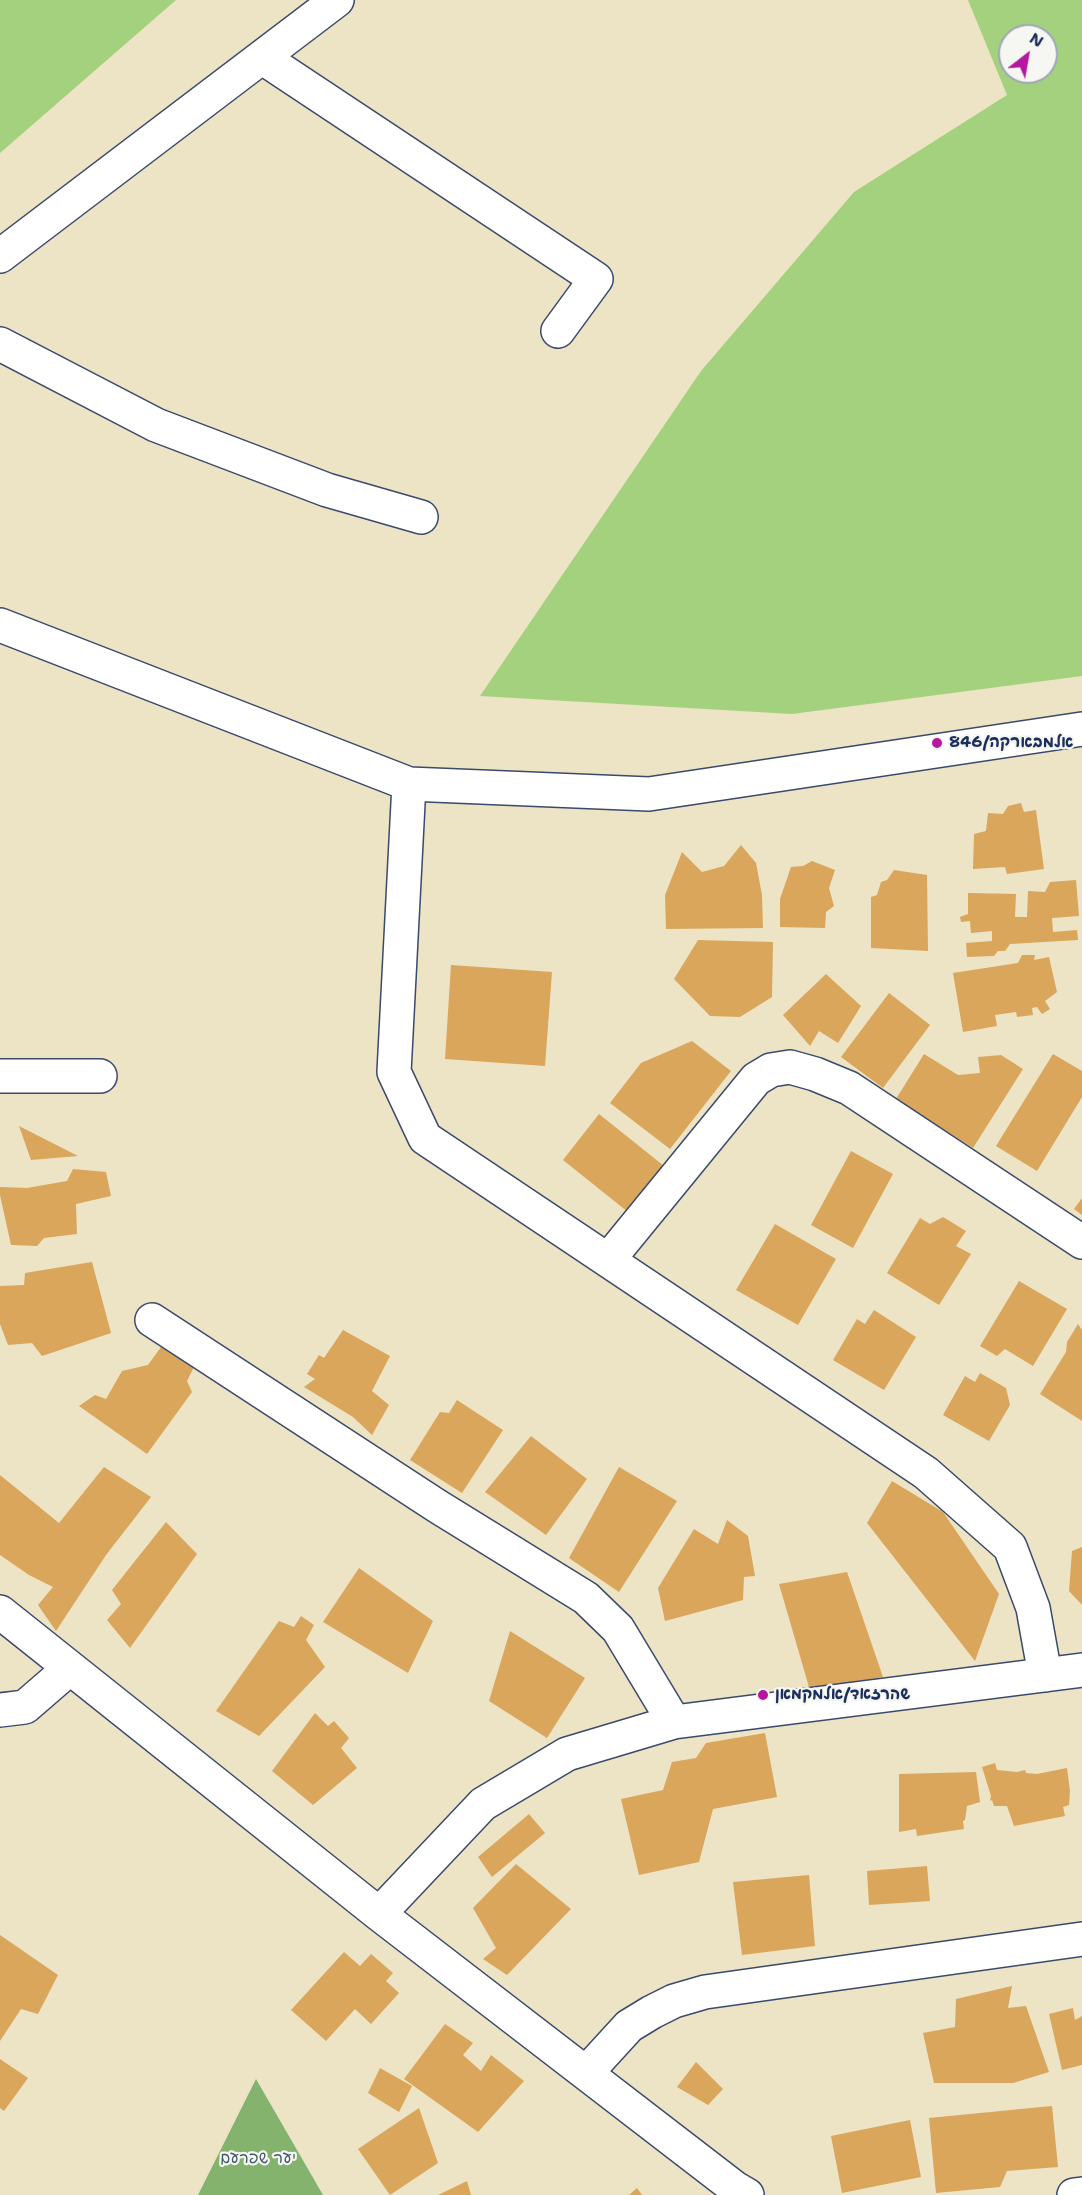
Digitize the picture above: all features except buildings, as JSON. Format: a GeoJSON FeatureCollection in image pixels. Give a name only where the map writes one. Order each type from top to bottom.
{"type":"FeatureCollection","features":[{"type":"Feature","properties":{"kind":"street"},"geometry":{"type":"LineString","coordinates":[[0,256],[337,0]]}},
{"type":"Feature","properties":{"kind":"street"},"geometry":{"type":"LineString","coordinates":[[263,58],[596,279],[558,332]]}},
{"type":"Feature","properties":{"kind":"street"},"geometry":{"type":"LineString","coordinates":[[0,344],[156,425],[327,490],[421,518]]}},
{"type":"Feature","properties":{"kind":"street"},"geometry":{"type":"LineString","coordinates":[[0,625],[409,784],[649,794],[1082,729]]}},
{"type":"Feature","properties":{"kind":"street"},"geometry":{"type":"LineString","coordinates":[[409,784],[394,1072],[425,1137],[926,1473],[1010,1547],[1033,1608],[1045,1675]]}},
{"type":"Feature","properties":{"kind":"street"},"geometry":{"type":"LineString","coordinates":[[608,1260],[756,1079],[771,1070],[790,1067],[849,1088],[1082,1242]]}},
{"type":"Feature","properties":{"kind":"street"},"geometry":{"type":"LineString","coordinates":[[0,1076],[100,1076]]}},
{"type":"Feature","properties":{"kind":"street"},"geometry":{"type":"LineString","coordinates":[[152,1320],[437,1506],[586,1598],[618,1629],[674,1722]]}},
{"type":"Feature","properties":{"kind":"street"},"geometry":{"type":"LineString","coordinates":[[0,1612],[379,1914],[747,2195]]}},
{"type":"Feature","properties":{"kind":"street"},"geometry":{"type":"LineString","coordinates":[[0,1710],[25,1707],[70,1668]]}},
{"type":"Feature","properties":{"kind":"street"},"geometry":{"type":"LineString","coordinates":[[379,1914],[483,1804],[567,1754],[674,1722],[1082,1670]]}},
{"type":"Feature","properties":{"kind":"street"},"geometry":{"type":"LineString","coordinates":[[586,2073],[629,2026],[674,2001],[705,1992],[1082,1940]]}},
{"type":"Feature","properties":{"kind":"street"},"geometry":{"type":"LineString","coordinates":[[1074,2195],[1082,2194]]}},
{"type":"Feature","properties":{"kind":"green space"},"geometry":{"type":"Polygon","coordinates":[[[0,0],[176,0],[0,153],[0,0]]]}},
{"type":"Feature","properties":{"kind":"green space"},"geometry":{"type":"Polygon","coordinates":[[[968,0],[1082,0],[1082,676],[792,714],[480,696],[701,371],[854,192],[1007,95],[1002,84],[1058,84],[1058,24],[998,24],[998,73],[968,0]]]}},
{"type":"Feature","properties":{"kind":"green space","name":"יער שפרעם"},"geometry":{"type":"Polygon","coordinates":[[[256,2079],[323,2195],[198,2195],[256,2079]]]}},
{"type":"Feature","properties":{"kind":"place","name":"אלמבארקה/846"},"geometry":{"type":"Point","coordinates":[937,743]}},
{"type":"Feature","properties":{"kind":"place","name":"שהרזאד/אלמקמאן"},"geometry":{"type":"Point","coordinates":[763,1695]}}]}
